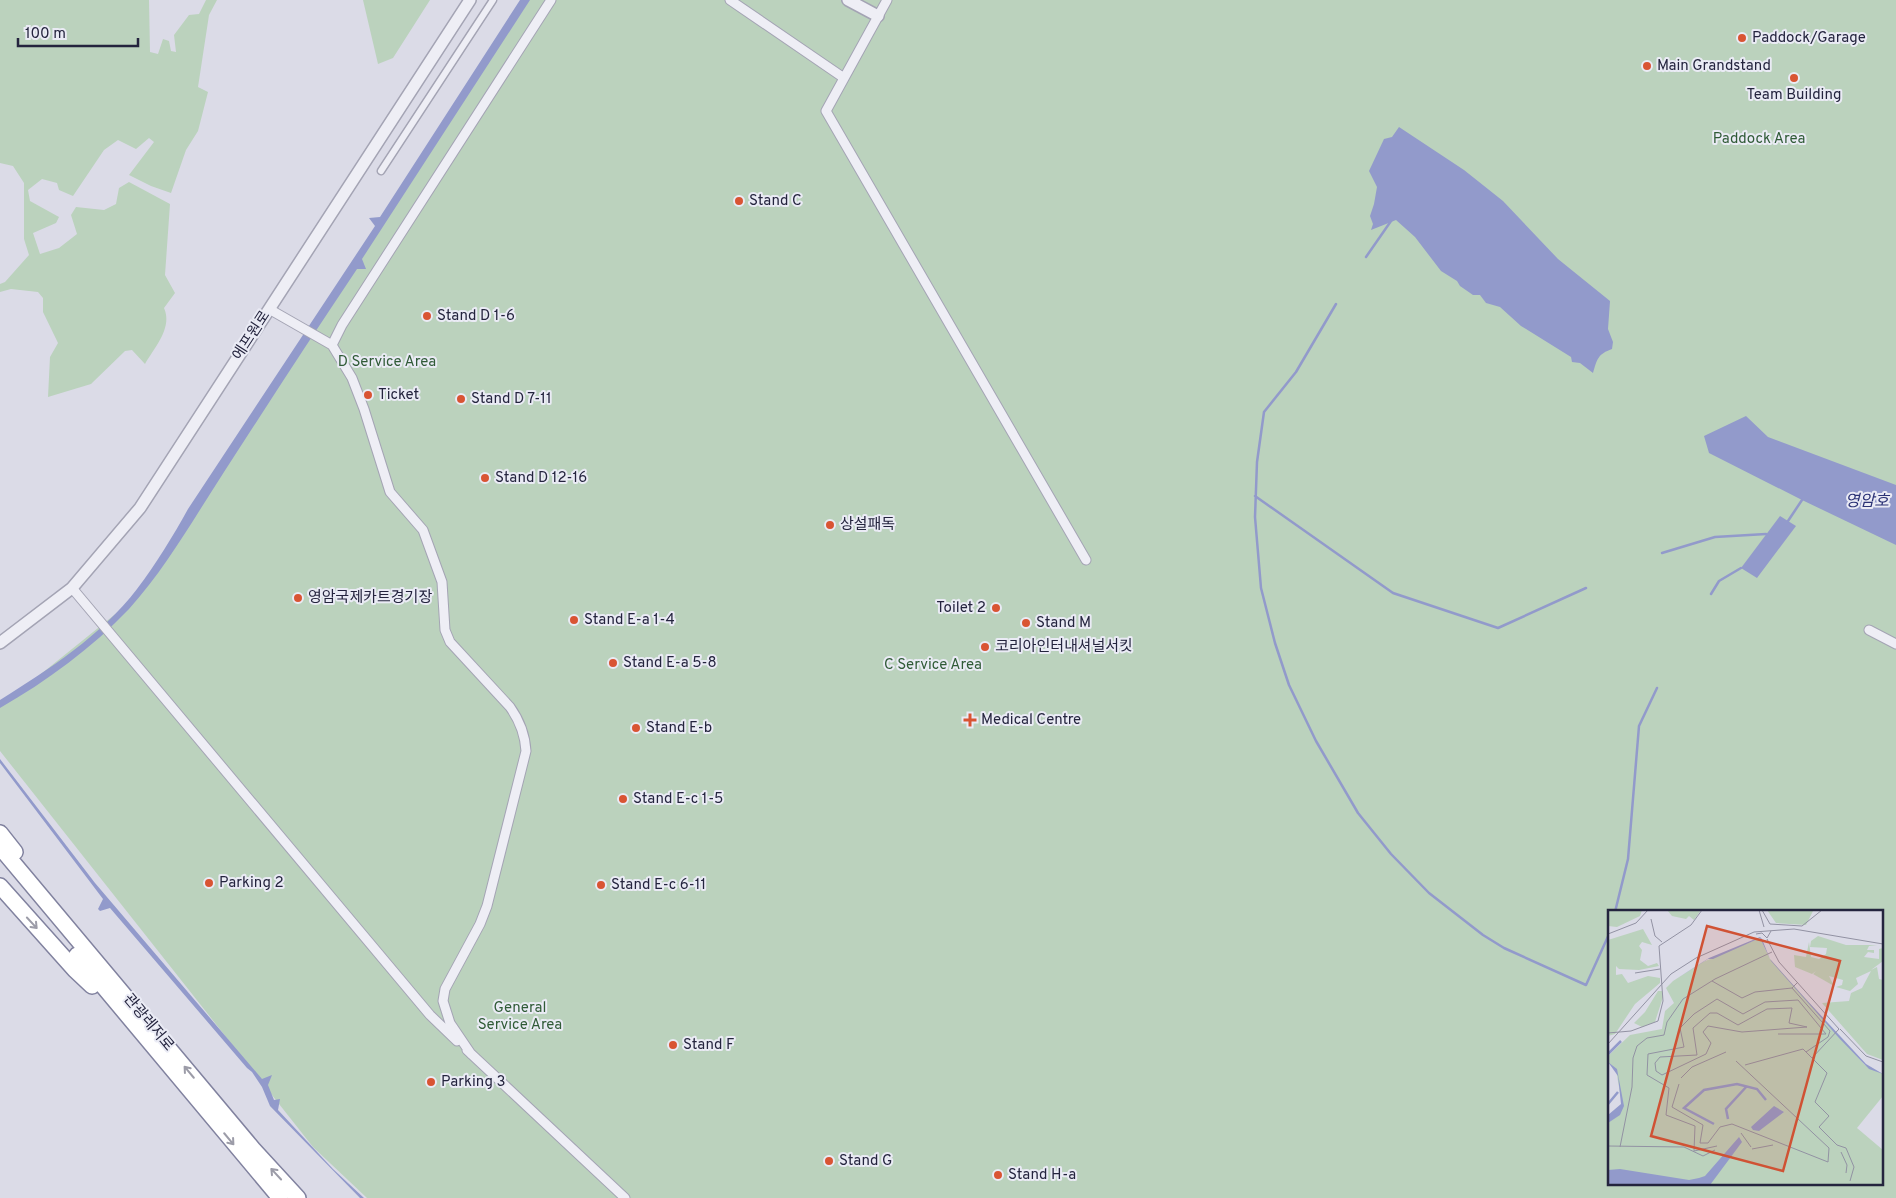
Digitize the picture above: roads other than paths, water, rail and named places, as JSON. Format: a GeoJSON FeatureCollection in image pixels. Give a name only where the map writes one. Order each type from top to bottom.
{"type":"FeatureCollection","features":[{"type":"Feature","properties":{"kind":"highway"},"geometry":{"type":"LineString","coordinates":[[0,833],[96,952],[143,1026]]}},
{"type":"Feature","properties":{"kind":"highway","name":"관광레저로"},"geometry":{"type":"LineString","coordinates":[[0,847],[143,1026],[249,1154],[280,1198]]}},
{"type":"Feature","properties":{"kind":"highway","name":"관광레저로"},"geometry":{"type":"LineString","coordinates":[[0,862],[143,1026]]}},
{"type":"Feature","properties":{"kind":"highway"},"geometry":{"type":"LineString","coordinates":[[0,886],[75,970],[143,1026]]}},
{"type":"Feature","properties":{"kind":"highway","name":"관광레저로"},"geometry":{"type":"LineString","coordinates":[[249,1154],[298,1198]]}},
{"type":"Feature","properties":{"kind":"street","name":"에프원로"},"geometry":{"type":"LineString","coordinates":[[0,643],[72,588],[140,508],[470,0]]}},
{"type":"Feature","properties":{"kind":"street"},"geometry":{"type":"LineString","coordinates":[[381,171],[492,0]]}},
{"type":"Feature","properties":{"kind":"street"},"geometry":{"type":"LineString","coordinates":[[332,344],[342,325],[551,0]]}},
{"type":"Feature","properties":{"kind":"street"},"geometry":{"type":"LineString","coordinates":[[730,0],[844,78]]}},
{"type":"Feature","properties":{"kind":"street"},"geometry":{"type":"LineString","coordinates":[[848,0],[878,16]]}},
{"type":"Feature","properties":{"kind":"street"},"geometry":{"type":"LineString","coordinates":[[887,0],[826,111],[1086,560]]}},
{"type":"Feature","properties":{"kind":"street"},"geometry":{"type":"LineString","coordinates":[[269,309],[332,344],[352,378],[390,492],[423,530],[442,582],[444,630],[450,642],[510,707],[517,717],[525,739],[526,751],[487,906],[480,924],[437,1003],[432,1007],[421,1004]]}},
{"type":"Feature","properties":{"kind":"street"},"geometry":{"type":"LineString","coordinates":[[72,588],[421,1004],[471,1054],[625,1198]]}},
{"type":"Feature","properties":{"kind":"street"},"geometry":{"type":"LineString","coordinates":[[1869,630],[1896,644]]}},
{"type":"Feature","properties":{"kind":"street"},"geometry":{"type":"LineString","coordinates":[[445,989],[442,1002],[450,1023],[471,1054]]}},
{"type":"Feature","properties":{"kind":"water"},"geometry":{"type":"Polygon","coordinates":[[[520,0],[530,0],[362,259],[366,269],[357,269],[155,577],[129,609],[100,637],[52,675],[0,708],[0,700],[55,664],[91,637],[123,606],[137,589],[375,226],[369,218],[380,217],[520,0]]]}},
{"type":"Feature","properties":{"kind":"water"},"geometry":{"type":"Polygon","coordinates":[[[1399,127],[1464,170],[1503,201],[1558,259],[1610,301],[1608,329],[1613,342],[1612,349],[1599,358],[1593,373],[1580,363],[1572,362],[1571,357],[1521,326],[1500,307],[1486,303],[1480,295],[1473,295],[1460,286],[1457,281],[1441,271],[1415,237],[1396,220],[1371,230],[1373,224],[1370,216],[1377,187],[1369,171],[1384,139],[1392,137],[1399,127]]]}},
{"type":"Feature","properties":{"kind":"water","name":"영암호"},"geometry":{"type":"Polygon","coordinates":[[[1746,416],[1768,437],[1896,485],[1896,545],[1709,453],[1704,436],[1746,416]]]}},
{"type":"Feature","properties":{"kind":"water"},"geometry":{"type":"Polygon","coordinates":[[[1780,516],[1796,526],[1757,578],[1741,568],[1780,516]]]}},
{"type":"Feature","properties":{"kind":"water"},"geometry":{"type":"Polygon","coordinates":[[[0,759],[95,883],[262,1079],[272,1075],[268,1085],[274,1100],[280,1099],[278,1110],[333,1169],[364,1198],[360,1198],[270,1106],[262,1087],[252,1072],[110,908],[100,911],[98,909],[103,899],[0,763],[0,759]]]}},
{"type":"Feature","properties":{"kind":"waterway"},"geometry":{"type":"LineString","coordinates":[[1366,257],[1391,221]]}},
{"type":"Feature","properties":{"kind":"waterway"},"geometry":{"type":"LineString","coordinates":[[1336,304],[1296,372],[1264,412],[1257,462],[1255,517],[1261,588],[1275,643],[1289,685],[1316,741],[1358,813],[1391,854],[1429,893],[1483,935],[1504,948],[1586,985],[1608,936]]}},
{"type":"Feature","properties":{"kind":"waterway"},"geometry":{"type":"LineString","coordinates":[[1255,496],[1393,593],[1498,628],[1586,588]]}},
{"type":"Feature","properties":{"kind":"waterway"},"geometry":{"type":"LineString","coordinates":[[1788,521],[1802,500]]}},
{"type":"Feature","properties":{"kind":"waterway"},"geometry":{"type":"LineString","coordinates":[[1662,553],[1715,537],[1766,534]]}},
{"type":"Feature","properties":{"kind":"waterway"},"geometry":{"type":"LineString","coordinates":[[1711,594],[1719,581],[1741,568]]}},
{"type":"Feature","properties":{"kind":"waterway"},"geometry":{"type":"LineString","coordinates":[[1615,910],[1628,859],[1639,726],[1657,688]]}},
{"type":"Feature","properties":{"kind":"place","name":"Paddock/Garage"},"geometry":{"type":"Point","coordinates":[1742,38]}},
{"type":"Feature","properties":{"kind":"place","name":"Main Grandstand"},"geometry":{"type":"Point","coordinates":[1647,66]}},
{"type":"Feature","properties":{"kind":"place","name":"Team Building"},"geometry":{"type":"Point","coordinates":[1794,78]}},
{"type":"Feature","properties":{"kind":"place","name":"Stand C"},"geometry":{"type":"Point","coordinates":[739,201]}},
{"type":"Feature","properties":{"kind":"place","name":"Stand D 1-6"},"geometry":{"type":"Point","coordinates":[427,316]}},
{"type":"Feature","properties":{"kind":"place","name":"Ticket"},"geometry":{"type":"Point","coordinates":[368,395]}},
{"type":"Feature","properties":{"kind":"place","name":"Stand D 7-11"},"geometry":{"type":"Point","coordinates":[461,399]}},
{"type":"Feature","properties":{"kind":"place","name":"Stand D 12-16"},"geometry":{"type":"Point","coordinates":[485,478]}},
{"type":"Feature","properties":{"kind":"place","name":"상설패독"},"geometry":{"type":"Point","coordinates":[830,525]}},
{"type":"Feature","properties":{"kind":"place","name":"영암국제카트경기장"},"geometry":{"type":"Point","coordinates":[298,598]}},
{"type":"Feature","properties":{"kind":"place","name":"Toilet 2"},"geometry":{"type":"Point","coordinates":[996,608]}},
{"type":"Feature","properties":{"kind":"place","name":"Stand E-a 1-4"},"geometry":{"type":"Point","coordinates":[574,620]}},
{"type":"Feature","properties":{"kind":"place","name":"Stand M"},"geometry":{"type":"Point","coordinates":[1026,623]}},
{"type":"Feature","properties":{"kind":"place","name":"코리아인터내셔널서킷"},"geometry":{"type":"Point","coordinates":[985,647]}},
{"type":"Feature","properties":{"kind":"place","name":"Stand E-a 5-8"},"geometry":{"type":"Point","coordinates":[613,663]}},
{"type":"Feature","properties":{"kind":"place","name":"Medical Centre"},"geometry":{"type":"Point","coordinates":[970,720]}},
{"type":"Feature","properties":{"kind":"place","name":"Stand E-b"},"geometry":{"type":"Point","coordinates":[636,728]}},
{"type":"Feature","properties":{"kind":"place","name":"Stand E-c 1-5"},"geometry":{"type":"Point","coordinates":[623,799]}},
{"type":"Feature","properties":{"kind":"place","name":"Parking 2"},"geometry":{"type":"Point","coordinates":[209,883]}},
{"type":"Feature","properties":{"kind":"place","name":"Stand E-c 6-11"},"geometry":{"type":"Point","coordinates":[601,885]}},
{"type":"Feature","properties":{"kind":"place","name":"Stand F"},"geometry":{"type":"Point","coordinates":[673,1045]}},
{"type":"Feature","properties":{"kind":"place","name":"Parking 3"},"geometry":{"type":"Point","coordinates":[431,1082]}},
{"type":"Feature","properties":{"kind":"place","name":"Stand G"},"geometry":{"type":"Point","coordinates":[829,1161]}},
{"type":"Feature","properties":{"kind":"place","name":"Stand H-a"},"geometry":{"type":"Point","coordinates":[998,1175]}},
{"type":"Feature","properties":{"kind":"park label","name":"Paddock Area"},"geometry":{"type":"Point","coordinates":[1759,139]}},
{"type":"Feature","properties":{"kind":"park label","name":"D Service Area"},"geometry":{"type":"Point","coordinates":[387,362]}},
{"type":"Feature","properties":{"kind":"park label","name":"C Service Area"},"geometry":{"type":"Point","coordinates":[933,665]}},
{"type":"Feature","properties":{"kind":"park label","name":"General Service Area"},"geometry":{"type":"Point","coordinates":[520,1016]}}]}
